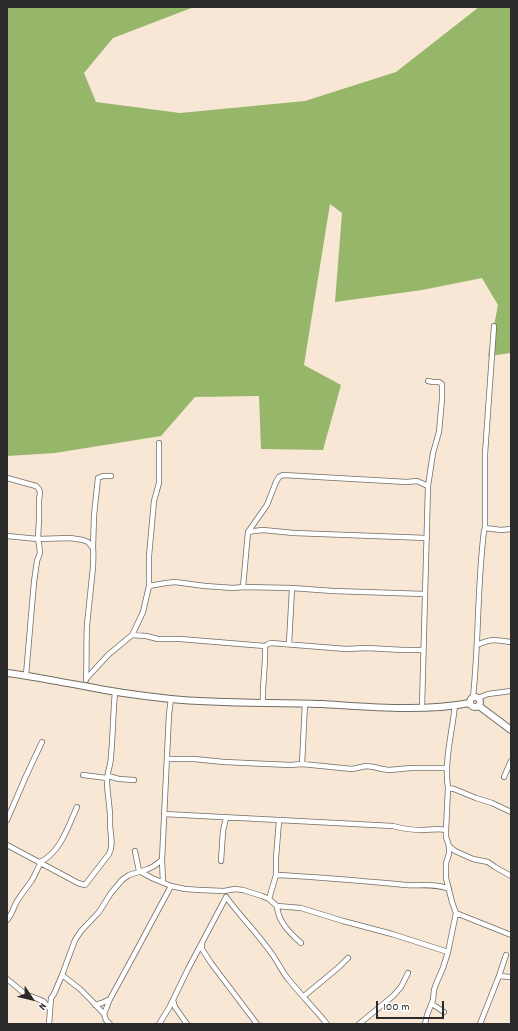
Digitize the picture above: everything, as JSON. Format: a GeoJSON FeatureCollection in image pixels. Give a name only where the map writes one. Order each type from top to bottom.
{"type":"FeatureCollection","features":[{"type":"Feature","properties":{"kind":"street"},"geometry":{"type":"LineString","coordinates":[[494,326],[485,454],[485,528],[482,551],[473,707],[479,706],[511,730]]}},
{"type":"Feature","properties":{"kind":"street"},"geometry":{"type":"LineString","coordinates":[[422,707],[428,486],[433,453],[439,432],[442,399],[442,384],[439,382],[428,381]]}},
{"type":"Feature","properties":{"kind":"street"},"geometry":{"type":"LineString","coordinates":[[86,679],[108,655],[132,635],[143,612],[149,586],[149,556],[154,501],[159,483],[159,443]]}},
{"type":"Feature","properties":{"kind":"street"},"geometry":{"type":"LineString","coordinates":[[243,587],[248,532],[267,505],[279,477],[284,475],[407,482],[417,481],[428,486]]}},
{"type":"Feature","properties":{"kind":"street"},"geometry":{"type":"LineString","coordinates":[[84,686],[86,679],[85,656],[87,626],[95,556],[93,548],[94,515],[98,478],[111,476]]}},
{"type":"Feature","properties":{"kind":"street"},"geometry":{"type":"LineString","coordinates":[[7,478],[32,484],[39,489],[40,493],[38,539],[40,553],[37,561],[34,582],[26,675]]}},
{"type":"Feature","properties":{"kind":"street"},"geometry":{"type":"LineString","coordinates":[[485,528],[501,530],[511,529]]}},
{"type":"Feature","properties":{"kind":"street"},"geometry":{"type":"LineString","coordinates":[[248,532],[259,530],[294,533],[426,538]]}},
{"type":"Feature","properties":{"kind":"street"},"geometry":{"type":"LineString","coordinates":[[7,536],[38,539],[70,538],[88,542],[93,548]]}},
{"type":"Feature","properties":{"kind":"street"},"geometry":{"type":"LineString","coordinates":[[149,586],[175,582],[233,588],[292,588],[425,594]]}},
{"type":"Feature","properties":{"kind":"street"},"geometry":{"type":"LineString","coordinates":[[290,644],[292,588]]}},
{"type":"Feature","properties":{"kind":"street"},"geometry":{"type":"LineString","coordinates":[[132,635],[158,639],[265,646],[271,643],[346,649],[367,648],[423,650]]}},
{"type":"Feature","properties":{"kind":"street"},"geometry":{"type":"LineString","coordinates":[[477,646],[489,640],[496,639],[511,642]]}},
{"type":"Feature","properties":{"kind":"street"},"geometry":{"type":"LineString","coordinates":[[263,703],[266,658],[265,646]]}},
{"type":"Feature","properties":{"kind":"street"},"geometry":{"type":"LineString","coordinates":[[8,674],[26,675],[115,692],[171,699],[386,708],[455,705],[488,694],[511,690]]}},
{"type":"Feature","properties":{"kind":"street"},"geometry":{"type":"LineString","coordinates":[[7,845],[38,863],[85,885],[104,861],[111,850],[112,844],[107,777],[111,759],[115,692]]}},
{"type":"Feature","properties":{"kind":"street"},"geometry":{"type":"LineString","coordinates":[[163,882],[162,860],[164,814],[171,699]]}},
{"type":"Feature","properties":{"kind":"street"},"geometry":{"type":"LineString","coordinates":[[474,699],[480,701],[479,706]]}},
{"type":"Feature","properties":{"kind":"street"},"geometry":{"type":"LineString","coordinates":[[302,764],[305,704]]}},
{"type":"Feature","properties":{"kind":"street"},"geometry":{"type":"LineString","coordinates":[[425,1024],[432,1004],[434,990],[448,952],[456,913],[446,878],[446,863],[449,854],[449,846],[446,837],[448,788],[446,768],[455,705]]}},
{"type":"Feature","properties":{"kind":"street"},"geometry":{"type":"LineString","coordinates":[[7,820],[42,742]]}},
{"type":"Feature","properties":{"kind":"street"},"geometry":{"type":"LineString","coordinates":[[167,759],[194,759],[290,765],[302,764],[352,769],[366,766],[389,770],[446,768]]}},
{"type":"Feature","properties":{"kind":"street"},"geometry":{"type":"LineString","coordinates":[[504,777],[511,761]]}},
{"type":"Feature","properties":{"kind":"street"},"geometry":{"type":"LineString","coordinates":[[83,775],[107,777],[120,780],[134,780]]}},
{"type":"Feature","properties":{"kind":"street"},"geometry":{"type":"LineString","coordinates":[[448,788],[492,803],[511,812]]}},
{"type":"Feature","properties":{"kind":"street"},"geometry":{"type":"LineString","coordinates":[[8,917],[14,912],[15,905],[20,896],[33,878],[38,863],[46,859],[54,852],[77,807]]}},
{"type":"Feature","properties":{"kind":"street"},"geometry":{"type":"LineString","coordinates":[[164,814],[393,826],[409,830],[439,828],[446,830]]}},
{"type":"Feature","properties":{"kind":"street"},"geometry":{"type":"LineString","coordinates":[[221,861],[223,831],[226,818]]}},
{"type":"Feature","properties":{"kind":"street"},"geometry":{"type":"LineString","coordinates":[[269,899],[276,875],[279,821]]}},
{"type":"Feature","properties":{"kind":"street"},"geometry":{"type":"LineString","coordinates":[[449,846],[455,851],[473,859],[488,862],[495,868],[511,876]]}},
{"type":"Feature","properties":{"kind":"street"},"geometry":{"type":"LineString","coordinates":[[135,851],[140,872]]}},
{"type":"Feature","properties":{"kind":"street"},"geometry":{"type":"LineString","coordinates":[[49,1024],[51,998],[62,975],[75,940],[81,931],[99,912],[111,893],[122,880],[129,875],[154,866],[162,860]]}},
{"type":"Feature","properties":{"kind":"street"},"geometry":{"type":"LineString","coordinates":[[140,872],[170,886],[200,890],[243,890],[269,899],[277,906],[302,908],[448,952]]}},
{"type":"Feature","properties":{"kind":"street"},"geometry":{"type":"LineString","coordinates":[[276,875],[416,886],[440,886],[449,889]]}},
{"type":"Feature","properties":{"kind":"street"},"geometry":{"type":"LineString","coordinates":[[104,1014],[110,999],[170,886]]}},
{"type":"Feature","properties":{"kind":"street"},"geometry":{"type":"LineString","coordinates":[[224,891],[226,898],[255,931],[289,980],[327,1024]]}},
{"type":"Feature","properties":{"kind":"street"},"geometry":{"type":"LineString","coordinates":[[159,1024],[172,1007],[173,1000],[188,969],[226,898]]}},
{"type":"Feature","properties":{"kind":"street"},"geometry":{"type":"LineString","coordinates":[[277,906],[277,911],[286,928],[301,943]]}},
{"type":"Feature","properties":{"kind":"street"},"geometry":{"type":"LineString","coordinates":[[456,913],[511,934]]}},
{"type":"Feature","properties":{"kind":"street"},"geometry":{"type":"LineString","coordinates":[[202,943],[202,949],[211,963],[257,1024]]}},
{"type":"Feature","properties":{"kind":"street"},"geometry":{"type":"LineString","coordinates":[[481,1024],[506,955]]}},
{"type":"Feature","properties":{"kind":"street"},"geometry":{"type":"LineString","coordinates":[[304,996],[329,977],[348,958]]}},
{"type":"Feature","properties":{"kind":"street"},"geometry":{"type":"LineString","coordinates":[[359,1024],[401,988],[408,973]]}},
{"type":"Feature","properties":{"kind":"street"},"geometry":{"type":"LineString","coordinates":[[62,975],[80,989],[95,1004],[110,1024]]}},
{"type":"Feature","properties":{"kind":"street"},"geometry":{"type":"LineString","coordinates":[[499,976],[511,977]]}},
{"type":"Feature","properties":{"kind":"street"},"geometry":{"type":"LineString","coordinates":[[7,979],[25,994],[43,1001],[50,1009]]}},
{"type":"Feature","properties":{"kind":"street"},"geometry":{"type":"LineString","coordinates":[[43,1001],[51,998]]}},
{"type":"Feature","properties":{"kind":"street"},"geometry":{"type":"LineString","coordinates":[[95,1004],[102,1003],[110,999]]}},
{"type":"Feature","properties":{"kind":"street"},"geometry":{"type":"LineString","coordinates":[[432,1004],[444,1012]]}},
{"type":"Feature","properties":{"kind":"street"},"geometry":{"type":"LineString","coordinates":[[172,1007],[187,1024]]}},
{"type":"Feature","properties":{"kind":"green space"},"geometry":{"type":"Polygon","coordinates":[[[7,7],[194,7],[113,38],[84,73],[96,102],[180,113],[305,101],[396,72],[479,7],[511,7],[511,353],[488,356],[498,305],[482,278],[422,290],[335,302],[342,213],[330,204],[304,365],[341,385],[323,450],[261,449],[259,396],[195,397],[161,436],[55,453],[7,456],[7,7]]]}}]}
